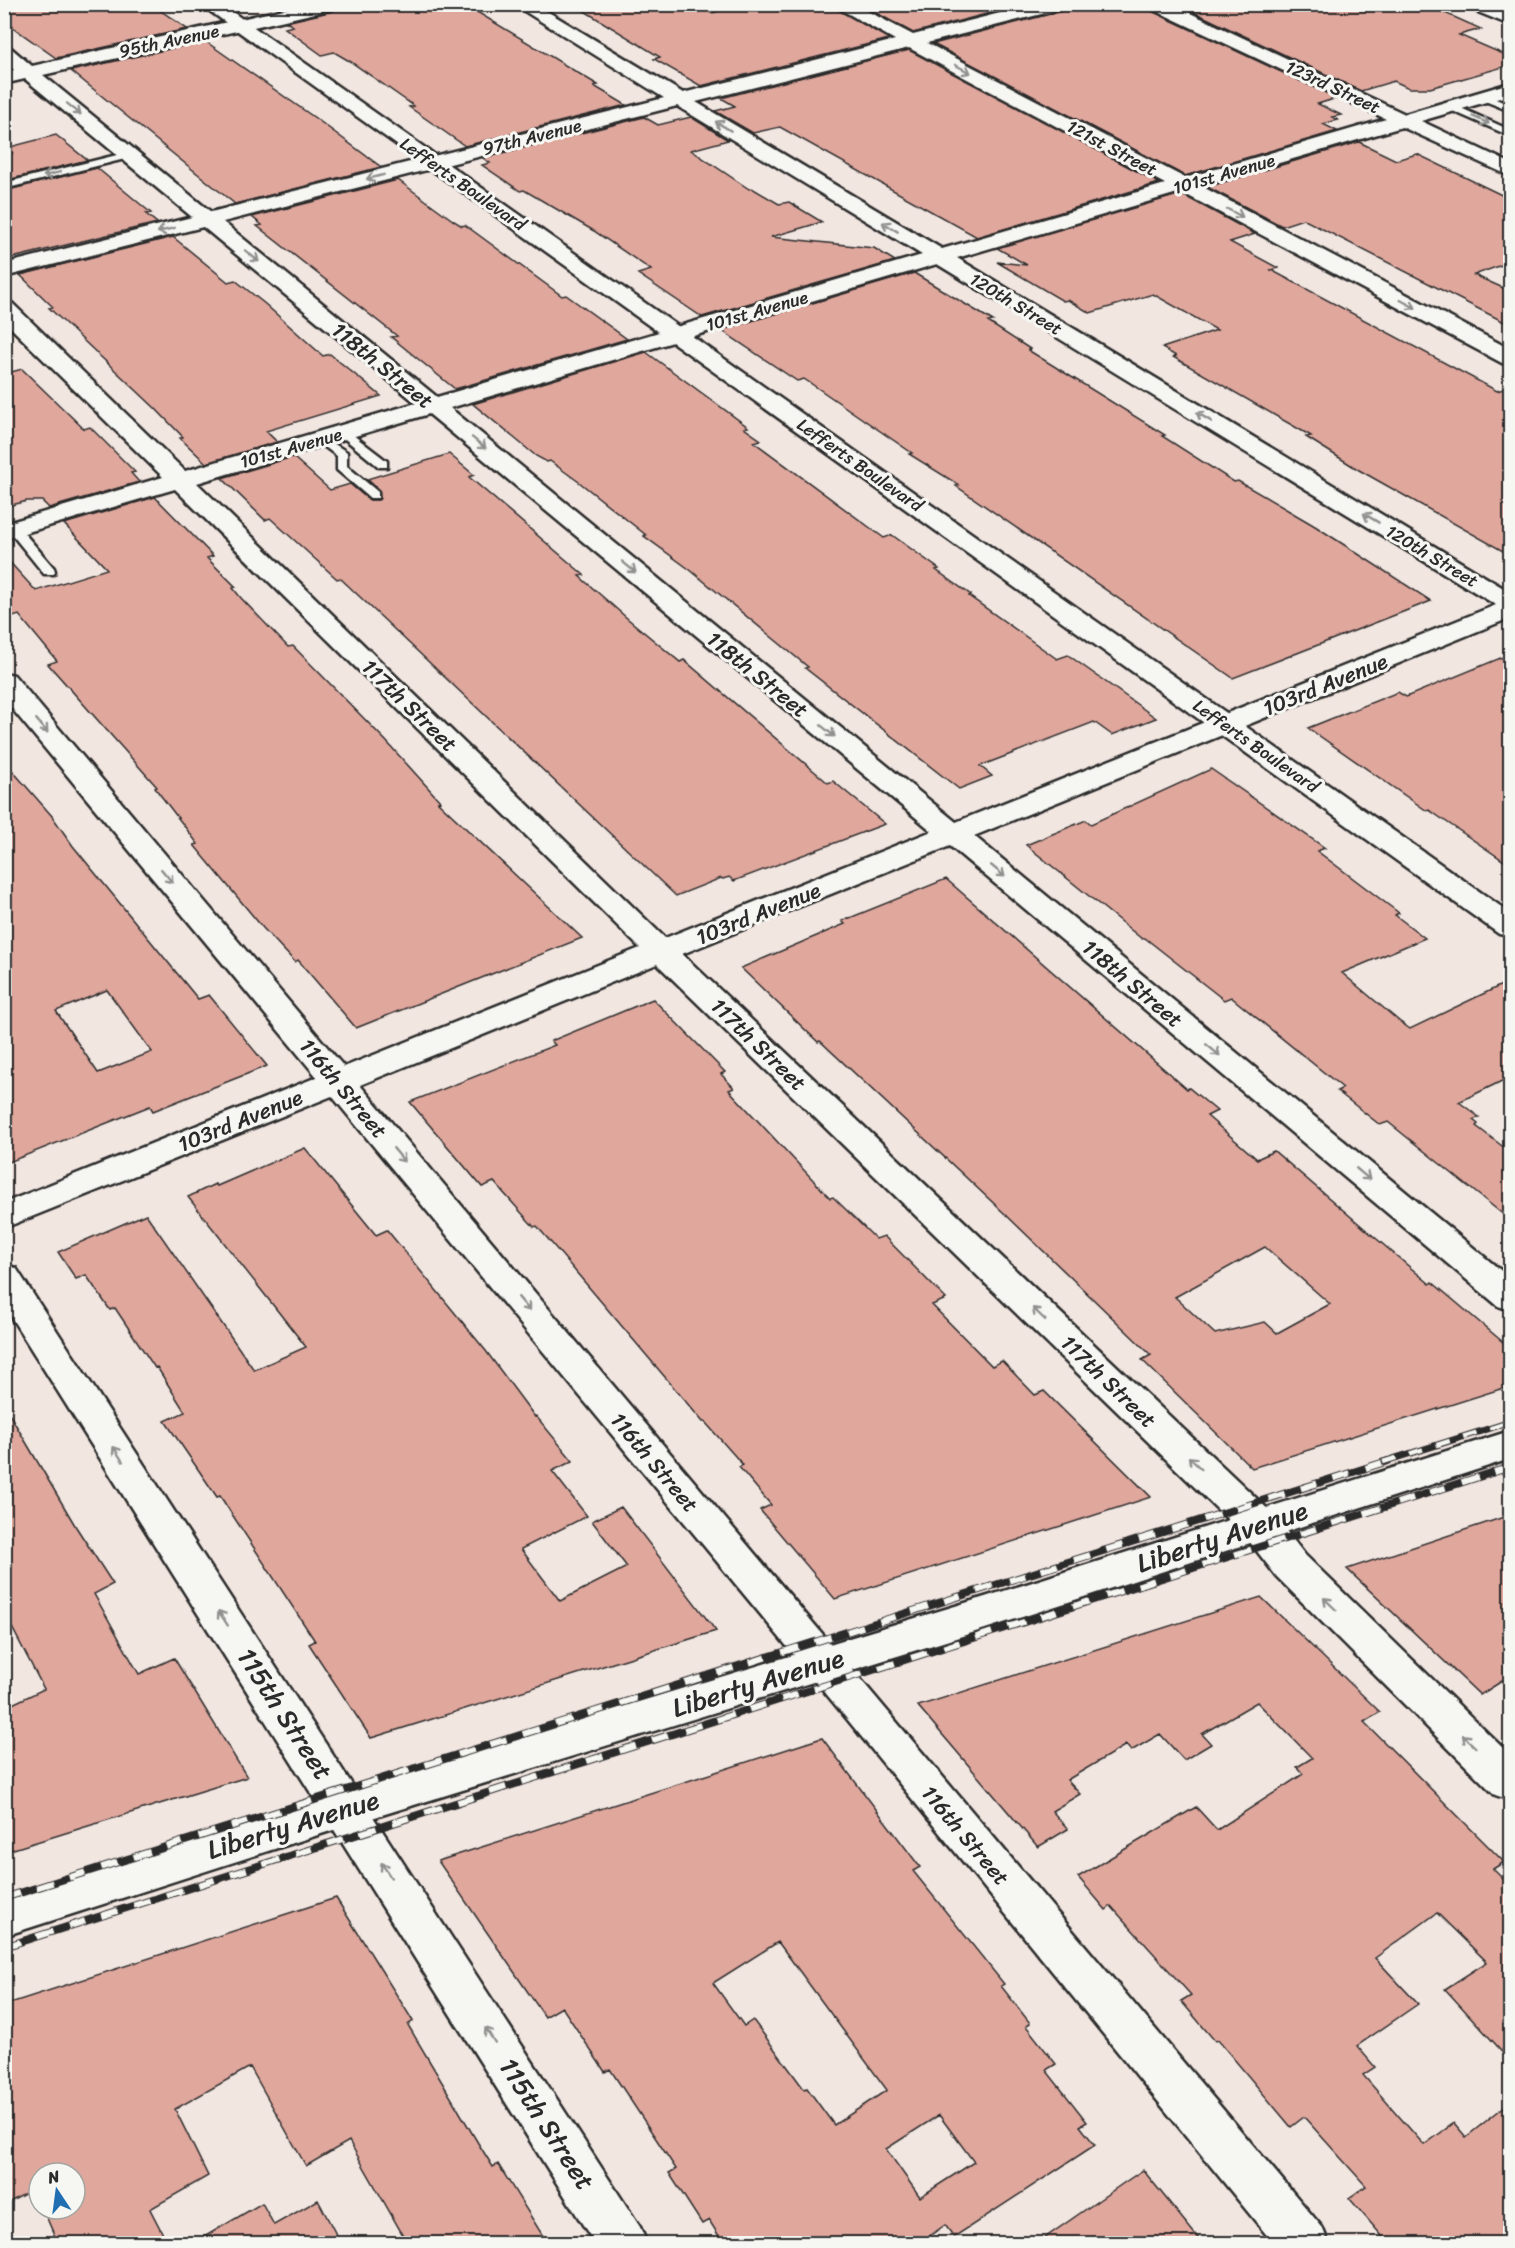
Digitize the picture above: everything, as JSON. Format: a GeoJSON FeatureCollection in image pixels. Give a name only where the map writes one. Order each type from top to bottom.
{"type":"FeatureCollection","features":[{"type":"Feature","properties":{"kind":"street","name":"Lefferts Boulevard"},"geometry":{"type":"LineString","coordinates":[[209,4],[1510,927]]}},
{"type":"Feature","properties":{"kind":"street","name":"95th Avenue"},"geometry":{"type":"LineString","coordinates":[[4,77],[333,4]]}},
{"type":"Feature","properties":{"kind":"street","name":"120th Street"},"geometry":{"type":"LineString","coordinates":[[522,4],[1510,603]]}},
{"type":"Feature","properties":{"kind":"street","name":"121st Street"},"geometry":{"type":"LineString","coordinates":[[840,4],[1510,358]]}},
{"type":"Feature","properties":{"kind":"street","name":"97th Avenue"},"geometry":{"type":"LineString","coordinates":[[4,271],[1059,4]]}},
{"type":"Feature","properties":{"kind":"street","name":"123rd Street"},"geometry":{"type":"LineString","coordinates":[[1156,4],[1510,170]]}},
{"type":"Feature","properties":{"kind":"street"},"geometry":{"type":"LineString","coordinates":[[1474,4],[1510,20]]}},
{"type":"Feature","properties":{"kind":"street","name":"118th Street"},"geometry":{"type":"LineString","coordinates":[[4,52],[953,834],[1510,1297]]}},
{"type":"Feature","properties":{"kind":"street","name":"101st Avenue"},"geometry":{"type":"LineString","coordinates":[[9,531],[1510,89]]}},
{"type":"Feature","properties":{"kind":"street","name":"117th Street"},"geometry":{"type":"LineString","coordinates":[[4,308],[662,952],[1260,1526],[1290,1566],[1510,1782]]}},
{"type":"Feature","properties":{"kind":"street","name":"103rd Avenue"},"geometry":{"type":"LineString","coordinates":[[4,1216],[1510,609]]}},
{"type":"Feature","properties":{"kind":"street","name":"116th Street"},"geometry":{"type":"LineString","coordinates":[[4,681],[1305,2244]]}},
{"type":"Feature","properties":{"kind":"street","name":"115th Street"},"geometry":{"type":"LineString","coordinates":[[4,1277],[623,2244]]}},
{"type":"Feature","properties":{"kind":"street","name":"Liberty Avenue"},"geometry":{"type":"LineString","coordinates":[[4,1917],[346,1808],[823,1663],[1510,1445]]}},
{"type":"Feature","properties":{"kind":"lane"},"geometry":{"type":"LineString","coordinates":[[1483,97],[1510,108]]}},
{"type":"Feature","properties":{"kind":"lane"},"geometry":{"type":"LineString","coordinates":[[1451,107],[1510,133]]}},
{"type":"Feature","properties":{"kind":"lane"},"geometry":{"type":"LineString","coordinates":[[4,186],[129,155]]}},
{"type":"Feature","properties":{"kind":"lane"},"geometry":{"type":"LineString","coordinates":[[344,432],[383,464]]}},
{"type":"Feature","properties":{"kind":"lane"},"geometry":{"type":"LineString","coordinates":[[320,439],[343,455],[341,467],[374,495]]}},
{"type":"Feature","properties":{"kind":"lane"},"geometry":{"type":"LineString","coordinates":[[9,531],[49,571]]}},
{"type":"Feature","properties":{"kind":"building"},"geometry":{"type":"Polygon","coordinates":[[[4,4],[151,4],[187,29],[56,58],[4,21],[4,4]]]}},
{"type":"Feature","properties":{"kind":"building"},"geometry":{"type":"Polygon","coordinates":[[[344,4],[393,4],[401,9],[421,4],[464,4],[598,85],[594,86],[626,105],[465,146],[409,107],[414,106],[351,62],[334,52],[322,55],[285,28],[293,26],[286,22],[333,11],[344,4]]]}},
{"type":"Feature","properties":{"kind":"building"},"geometry":{"type":"Polygon","coordinates":[[[573,4],[710,4],[711,13],[747,4],[829,4],[889,39],[701,86],[654,59],[660,57],[573,4]]]}},
{"type":"Feature","properties":{"kind":"building"},"geometry":{"type":"Polygon","coordinates":[[[860,4],[1025,4],[913,33],[860,4]]]}},
{"type":"Feature","properties":{"kind":"building"},"geometry":{"type":"Polygon","coordinates":[[[1070,4],[1145,4],[1149,10],[1337,98],[1318,104],[1341,115],[1332,117],[1338,120],[1323,124],[1337,131],[1185,176],[933,44],[1066,10],[1070,4]]]}},
{"type":"Feature","properties":{"kind":"building"},"geometry":{"type":"Polygon","coordinates":[[[1177,4],[1425,4],[1481,29],[1459,35],[1510,57],[1510,65],[1430,88],[1409,88],[1394,81],[1361,91],[1177,4]]]}},
{"type":"Feature","properties":{"kind":"building"},"geometry":{"type":"Polygon","coordinates":[[[205,41],[381,167],[235,204],[71,71],[205,41]]]}},
{"type":"Feature","properties":{"kind":"building"},"geometry":{"type":"Polygon","coordinates":[[[909,50],[1159,183],[977,237],[780,127],[753,133],[715,111],[735,106],[721,98],[909,50]]]}},
{"type":"Feature","properties":{"kind":"building"},"geometry":{"type":"Polygon","coordinates":[[[644,117],[658,125],[691,117],[728,140],[691,150],[749,189],[752,188],[779,204],[789,202],[822,222],[771,237],[874,248],[895,261],[702,317],[638,274],[651,270],[594,231],[524,190],[520,191],[482,165],[490,163],[483,158],[644,117]]]}},
{"type":"Feature","properties":{"kind":"building"},"geometry":{"type":"Polygon","coordinates":[[[56,135],[87,160],[4,181],[4,154],[12,153],[6,148],[56,135]]]}},
{"type":"Feature","properties":{"kind":"building"},"geometry":{"type":"Polygon","coordinates":[[[1359,142],[1396,160],[1417,154],[1510,199],[1510,262],[1474,275],[1510,291],[1510,325],[1303,219],[1282,226],[1207,187],[1359,142]]]}},
{"type":"Feature","properties":{"kind":"building"},"geometry":{"type":"Polygon","coordinates":[[[97,168],[151,213],[146,214],[157,223],[4,260],[4,191],[97,168]]]}},
{"type":"Feature","properties":{"kind":"building"},"geometry":{"type":"Polygon","coordinates":[[[398,180],[627,339],[455,389],[391,337],[397,336],[257,226],[262,225],[252,217],[398,180]]]}},
{"type":"Feature","properties":{"kind":"building"},"geometry":{"type":"Polygon","coordinates":[[[1181,194],[1255,234],[1230,242],[1278,268],[1271,270],[1497,391],[1510,387],[1510,555],[1359,470],[1306,437],[1311,436],[1173,357],[1176,356],[1162,348],[1217,330],[1153,294],[1090,313],[1068,300],[1063,301],[997,262],[1027,265],[997,248],[1181,194]]]}},
{"type":"Feature","properties":{"kind":"building"},"geometry":{"type":"Polygon","coordinates":[[[173,237],[228,282],[235,280],[323,356],[330,354],[381,396],[266,431],[277,442],[206,463],[180,438],[183,437],[155,408],[49,308],[53,307],[20,275],[173,237]]]}},
{"type":"Feature","properties":{"kind":"building"},"geometry":{"type":"Polygon","coordinates":[[[914,273],[993,321],[988,322],[1234,482],[1238,481],[1315,526],[1431,601],[1233,678],[819,389],[804,379],[797,381],[721,330],[914,273]]]}},
{"type":"Feature","properties":{"kind":"building"},"geometry":{"type":"Polygon","coordinates":[[[646,352],[748,427],[744,428],[761,440],[754,442],[884,538],[892,535],[939,569],[936,570],[971,595],[969,596],[1057,659],[1068,655],[1156,718],[1112,735],[1094,722],[980,766],[992,776],[959,789],[805,668],[808,667],[689,569],[644,536],[646,535],[579,482],[550,461],[547,462],[536,456],[473,404],[646,352]]]}},
{"type":"Feature","properties":{"kind":"building"},"geometry":{"type":"Polygon","coordinates":[[[22,369],[84,429],[90,427],[135,472],[131,473],[139,482],[49,508],[42,501],[27,501],[4,507],[4,374],[22,369]]]}},
{"type":"Feature","properties":{"kind":"building"},"geometry":{"type":"Polygon","coordinates":[[[449,454],[474,475],[469,477],[584,575],[579,576],[628,619],[680,662],[684,660],[828,783],[833,781],[885,824],[734,881],[729,877],[721,878],[676,896],[340,578],[337,579],[270,518],[265,520],[222,478],[293,457],[330,490],[350,484],[369,500],[378,500],[379,490],[367,479],[449,454]]]}},
{"type":"Feature","properties":{"kind":"building"},"geometry":{"type":"Polygon","coordinates":[[[155,497],[213,556],[207,558],[236,587],[233,588],[241,598],[288,647],[293,646],[386,741],[440,801],[438,802],[582,938],[356,1028],[298,960],[295,962],[263,928],[194,845],[198,844],[155,788],[157,787],[48,664],[57,661],[19,615],[4,620],[4,556],[36,591],[107,569],[64,524],[155,497]]]}},
{"type":"Feature","properties":{"kind":"building"},"geometry":{"type":"Polygon","coordinates":[[[1510,654],[1510,865],[1429,810],[1427,811],[1308,728],[1398,692],[1406,697],[1510,654]]]}},
{"type":"Feature","properties":{"kind":"building"},"geometry":{"type":"Polygon","coordinates":[[[4,761],[52,816],[73,846],[198,999],[209,995],[267,1066],[153,1111],[150,1106],[4,1164],[4,761]],[[107,990],[56,1011],[98,1073],[152,1052],[107,990]]]}},
{"type":"Feature","properties":{"kind":"building"},"geometry":{"type":"Polygon","coordinates":[[[1211,769],[1325,848],[1317,851],[1399,913],[1395,915],[1425,938],[1342,973],[1410,1029],[1510,981],[1510,1077],[1459,1102],[1479,1117],[1473,1120],[1478,1124],[1476,1126],[1510,1152],[1510,1220],[1388,1122],[1380,1125],[1337,1091],[1343,1088],[1231,997],[1224,1000],[1145,938],[1142,939],[1026,845],[1086,820],[1091,824],[1211,769]]]}},
{"type":"Feature","properties":{"kind":"building"},"geometry":{"type":"Polygon","coordinates":[[[946,879],[1187,1089],[1189,1088],[1217,1111],[1207,1116],[1257,1159],[1274,1151],[1406,1264],[1430,1284],[1432,1282],[1510,1348],[1510,1386],[1252,1468],[1142,1360],[1151,1355],[1004,1213],[741,968],[845,924],[842,921],[946,879]],[[1265,1247],[1175,1297],[1215,1334],[1265,1322],[1277,1333],[1330,1304],[1265,1247]]]}},
{"type":"Feature","properties":{"kind":"building"},"geometry":{"type":"Polygon","coordinates":[[[653,999],[725,1072],[721,1074],[734,1088],[729,1090],[830,1198],[833,1197],[876,1239],[884,1236],[946,1299],[932,1305],[992,1366],[1002,1361],[1035,1395],[1044,1391],[1151,1497],[835,1599],[760,1510],[771,1505],[739,1467],[743,1465],[703,1422],[537,1226],[534,1227],[494,1182],[482,1187],[410,1102],[555,1045],[551,1041],[653,999]]]}},
{"type":"Feature","properties":{"kind":"building"},"geometry":{"type":"Polygon","coordinates":[[[305,1148],[376,1235],[387,1230],[486,1351],[535,1417],[573,1461],[552,1471],[587,1516],[521,1549],[560,1601],[627,1567],[592,1521],[621,1507],[716,1631],[371,1738],[309,1644],[315,1641],[220,1496],[217,1497],[165,1421],[185,1412],[157,1367],[155,1368],[115,1308],[110,1310],[86,1275],[76,1279],[58,1252],[146,1214],[254,1370],[306,1347],[188,1197],[305,1148]]]}},
{"type":"Feature","properties":{"kind":"building"},"geometry":{"type":"Polygon","coordinates":[[[4,1405],[76,1527],[113,1584],[94,1594],[139,1674],[174,1658],[247,1777],[4,1852],[4,1708],[44,1689],[4,1612],[4,1405]]]}},
{"type":"Feature","properties":{"kind":"building"},"geometry":{"type":"Polygon","coordinates":[[[1510,1515],[1510,1676],[1480,1695],[1347,1569],[1510,1515]]]}},
{"type":"Feature","properties":{"kind":"building"},"geometry":{"type":"Polygon","coordinates":[[[1261,1597],[1380,1712],[1364,1722],[1504,1862],[1493,1869],[1510,1886],[1510,2060],[1445,1989],[1487,1962],[1437,1913],[1375,1958],[1418,2004],[1357,2046],[1375,2067],[1363,2075],[1424,2145],[1454,2123],[1466,2137],[1510,2102],[1510,2244],[1389,2244],[1349,2198],[1366,2186],[1304,2117],[1291,2127],[1218,2040],[1215,2041],[1181,2001],[1191,1995],[1111,1906],[1106,1910],[1078,1877],[1196,1807],[1217,1830],[1303,1774],[1297,1767],[1312,1758],[1257,1702],[1202,1734],[1211,1744],[1184,1760],[1160,1734],[1131,1751],[1126,1745],[1067,1780],[1080,1794],[1052,1811],[1068,1829],[1038,1847],[918,1706],[1261,1597]]]}},
{"type":"Feature","properties":{"kind":"building"},"geometry":{"type":"Polygon","coordinates":[[[822,1738],[920,1867],[913,1871],[1004,1984],[1001,1986],[1030,2023],[1026,2026],[1056,2064],[1046,2070],[1087,2122],[1080,2126],[1095,2145],[954,2237],[945,2225],[918,2244],[724,2244],[709,2220],[702,2224],[669,2173],[676,2169],[610,2069],[605,2072],[562,2007],[545,2017],[438,1861],[822,1738]],[[778,1942],[713,1983],[744,2026],[753,2020],[834,2125],[887,2090],[778,1942]],[[939,2115],[886,2149],[920,2197],[974,2162],[939,2115]]]}},
{"type":"Feature","properties":{"kind":"building"},"geometry":{"type":"Polygon","coordinates":[[[336,1898],[413,2021],[408,2025],[478,2143],[493,2167],[498,2164],[548,2244],[408,2244],[349,2141],[306,2166],[250,2067],[175,2109],[208,2176],[150,2209],[168,2244],[58,2244],[48,2221],[87,2221],[87,2161],[27,2161],[27,2193],[4,2205],[4,2005],[336,1898]]]}},
{"type":"Feature","properties":{"kind":"building"},"geometry":{"type":"Polygon","coordinates":[[[1143,2170],[1203,2244],[1036,2244],[1125,2182],[1143,2170]]]}},
{"type":"Feature","properties":{"kind":"building"},"geometry":{"type":"Polygon","coordinates":[[[318,2200],[341,2244],[192,2244],[262,2203],[274,2225],[318,2200]]]}},
{"type":"Feature","properties":{"kind":"railway"},"geometry":{"type":"LineString","coordinates":[[1383,1462],[1510,1422]]}},
{"type":"Feature","properties":{"kind":"railway"},"geometry":{"type":"LineString","coordinates":[[4,1898],[1388,1461]]}},
{"type":"Feature","properties":{"kind":"railway"},"geometry":{"type":"LineString","coordinates":[[4,1947],[1510,1467]]}}]}
